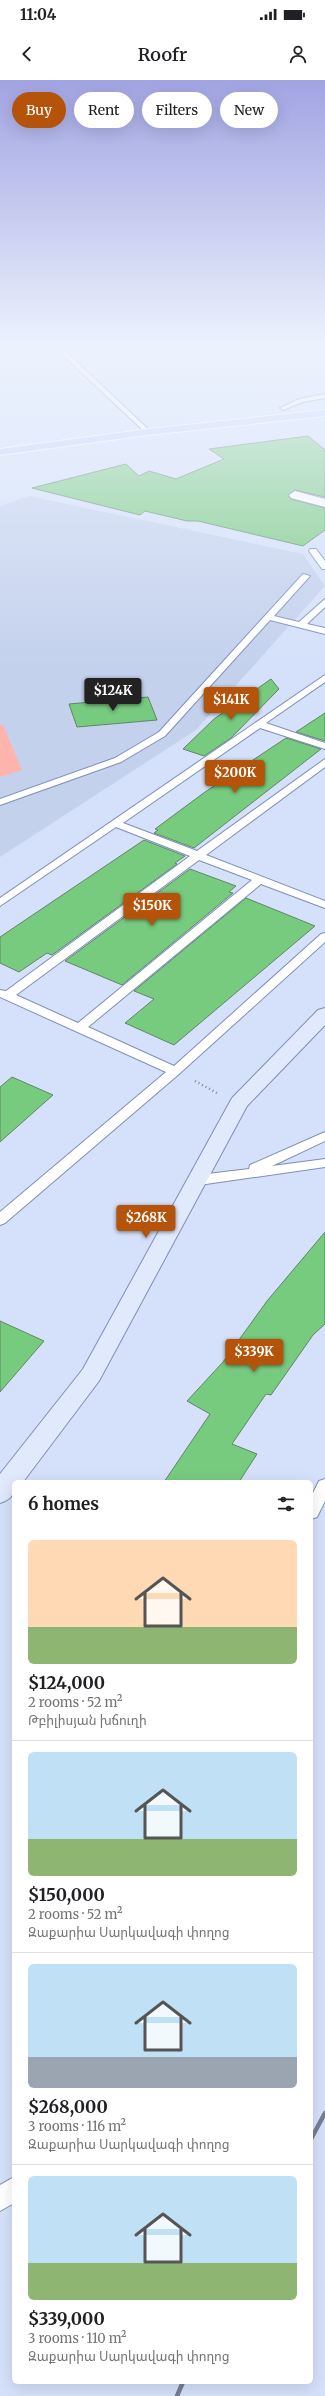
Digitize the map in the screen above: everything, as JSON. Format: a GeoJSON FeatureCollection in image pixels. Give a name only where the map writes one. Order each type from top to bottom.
{"type":"FeatureCollection","features":[{"type":"Feature","properties":{"kind":"main road"},"geometry":{"type":"LineString","coordinates":[[0,1493],[91,1375],[199,1180],[239,1103],[325,1014]]}},
{"type":"Feature","properties":{"kind":"street"},"geometry":{"type":"LineString","coordinates":[[295,495],[325,503]]}},
{"type":"Feature","properties":{"kind":"lane"},"geometry":{"type":"LineString","coordinates":[[313,551],[325,567]]}},
{"type":"Feature","properties":{"kind":"lane"},"geometry":{"type":"LineString","coordinates":[[0,802],[118,760],[162,734],[306,576]]}},
{"type":"Feature","properties":{"kind":"lane"},"geometry":{"type":"LineString","coordinates":[[301,625],[325,602]]}},
{"type":"Feature","properties":{"kind":"lane"},"geometry":{"type":"LineString","coordinates":[[268,617],[325,631]]}},
{"type":"Feature","properties":{"kind":"lane"},"geometry":{"type":"LineString","coordinates":[[0,903],[325,678]]}},
{"type":"Feature","properties":{"kind":"lane"},"geometry":{"type":"LineString","coordinates":[[258,724],[325,746]]}},
{"type":"Feature","properties":{"kind":"lane"},"geometry":{"type":"LineString","coordinates":[[175,1071],[4,993],[325,762]]}},
{"type":"Feature","properties":{"kind":"lane"},"geometry":{"type":"LineString","coordinates":[[115,823],[325,904]]}},
{"type":"Feature","properties":{"kind":"lane"},"geometry":{"type":"LineString","coordinates":[[79,1028],[260,879]]}},
{"type":"Feature","properties":{"kind":"lane"},"geometry":{"type":"LineString","coordinates":[[0,1220],[175,1071],[325,936]]}},
{"type":"Feature","properties":{"kind":"lane"},"geometry":{"type":"LineString","coordinates":[[244,1174],[325,1136]]}},
{"type":"Feature","properties":{"kind":"lane"},"geometry":{"type":"LineString","coordinates":[[199,1180],[325,1163]]}},
{"type":"Feature","properties":{"kind":"lane"},"geometry":{"type":"LineString","coordinates":[[313,1508],[325,1486]]}},
{"type":"Feature","properties":{"kind":"lane"},"geometry":{"type":"LineString","coordinates":[[0,2200],[12,2190]]}},
{"type":"Feature","properties":{"kind":"path"},"geometry":{"type":"LineString","coordinates":[[175,1071],[239,1103]]}},
{"type":"Feature","properties":{"kind":"shaded area"},"geometry":{"type":"Polygon","coordinates":[[[29,496],[303,554],[325,586],[196,730],[0,857],[0,506],[29,496]]]}},
{"type":"Feature","properties":{"kind":"shaded area"},"geometry":{"type":"Polygon","coordinates":[[[0,725],[3,725],[22,770],[0,777],[0,725]]]}},
{"type":"Feature","properties":{"kind":"building"},"geometry":{"type":"Polygon","coordinates":[[[214,452],[325,452],[325,497],[295,490],[288,495],[291,499],[325,508],[325,530],[303,546],[198,521],[187,521],[145,511],[140,515],[32,488],[126,464],[139,476],[149,471],[176,479],[224,459],[214,452]]]}},
{"type":"Feature","properties":{"kind":"building"},"geometry":{"type":"Polygon","coordinates":[[[271,679],[279,689],[231,738],[204,756],[183,749],[214,719],[271,679]]]}},
{"type":"Feature","properties":{"kind":"building"},"geometry":{"type":"Polygon","coordinates":[[[148,697],[157,720],[77,727],[69,704],[148,697]]]}},
{"type":"Feature","properties":{"kind":"building"},"geometry":{"type":"Polygon","coordinates":[[[325,713],[325,741],[296,732],[325,713]]]}},
{"type":"Feature","properties":{"kind":"building"},"geometry":{"type":"Polygon","coordinates":[[[286,738],[321,749],[194,848],[154,833],[158,830],[155,829],[205,792],[286,738]]]}},
{"type":"Feature","properties":{"kind":"building"},"geometry":{"type":"Polygon","coordinates":[[[144,840],[185,856],[175,863],[177,864],[52,955],[47,953],[19,972],[0,963],[0,937],[144,840]]]}},
{"type":"Feature","properties":{"kind":"building"},"geometry":{"type":"Polygon","coordinates":[[[190,869],[236,886],[229,892],[233,893],[122,985],[65,961],[190,869]]]}},
{"type":"Feature","properties":{"kind":"building"},"geometry":{"type":"Polygon","coordinates":[[[246,898],[315,926],[174,1045],[125,1023],[154,999],[134,991],[246,898]]]}},
{"type":"Feature","properties":{"kind":"building"},"geometry":{"type":"Polygon","coordinates":[[[12,1077],[53,1095],[0,1142],[0,1087],[12,1077]]]}},
{"type":"Feature","properties":{"kind":"building"},"geometry":{"type":"Polygon","coordinates":[[[325,1232],[325,1324],[313,1335],[271,1395],[266,1394],[232,1444],[257,1454],[240,1480],[165,1480],[210,1414],[187,1401],[223,1362],[267,1301],[325,1232]]]}},
{"type":"Feature","properties":{"kind":"building"},"geometry":{"type":"Polygon","coordinates":[[[0,1321],[44,1341],[0,1392],[0,1321]]]}},
{"type":"Feature","properties":{"kind":"railway"},"geometry":{"type":"LineString","coordinates":[[313,2135],[325,2113]]}},
{"type":"Feature","properties":{"kind":"railway"},"geometry":{"type":"LineString","coordinates":[[177,2396],[182,2384]]}}]}
